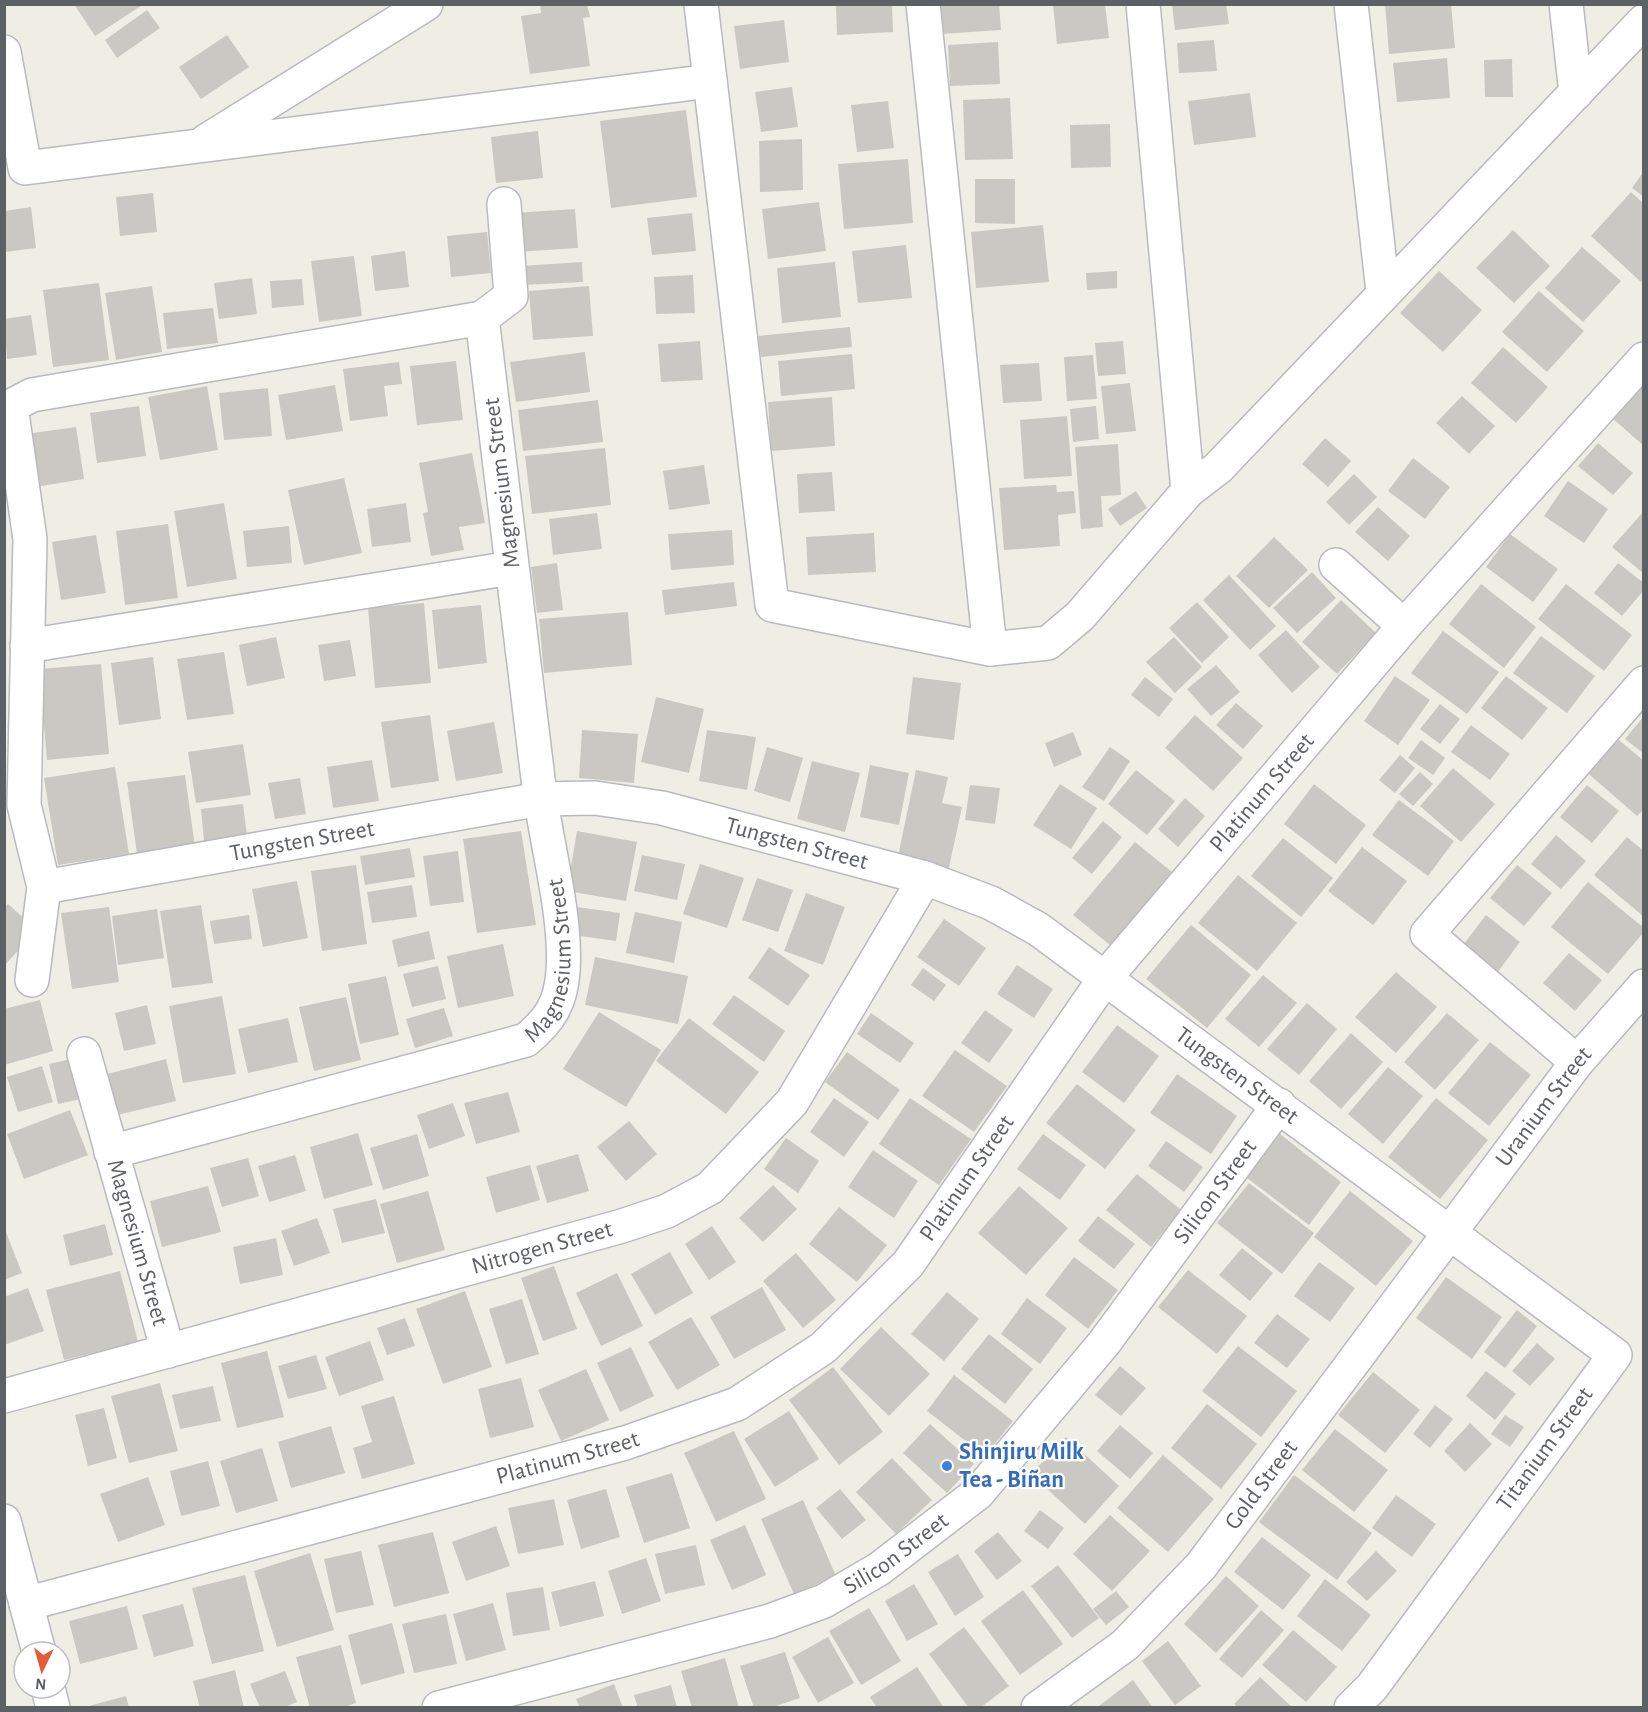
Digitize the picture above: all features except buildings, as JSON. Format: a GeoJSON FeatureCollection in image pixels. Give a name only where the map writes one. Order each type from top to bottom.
{"type":"FeatureCollection","features":[{"type":"Feature","properties":{"kind":"street"},"geometry":{"type":"LineString","coordinates":[[196,147],[426,4]]}},
{"type":"Feature","properties":{"kind":"street"},"geometry":{"type":"LineString","coordinates":[[701,4],[772,605],[990,649],[1048,642],[1080,616],[1188,492],[1218,468],[1383,292],[1644,21]]}},
{"type":"Feature","properties":{"kind":"street"},"geometry":{"type":"LineString","coordinates":[[923,4],[990,649]]}},
{"type":"Feature","properties":{"kind":"street"},"geometry":{"type":"LineString","coordinates":[[1143,4],[1188,492]]}},
{"type":"Feature","properties":{"kind":"street"},"geometry":{"type":"LineString","coordinates":[[1351,4],[1383,292]]}},
{"type":"Feature","properties":{"kind":"street"},"geometry":{"type":"LineString","coordinates":[[1566,4],[1576,93]]}},
{"type":"Feature","properties":{"kind":"street"},"geometry":{"type":"LineString","coordinates":[[4,52],[25,168],[710,81]]}},
{"type":"Feature","properties":{"kind":"street"},"geometry":{"type":"LineString","coordinates":[[32,980],[44,887],[24,805],[30,539],[11,406],[32,395],[482,318],[511,296],[504,204]]}},
{"type":"Feature","properties":{"kind":"street","name":"Magnesium Street"},"geometry":{"type":"LineString","coordinates":[[168,1352],[111,1152],[526,1040],[546,1024],[559,999],[563,972],[563,940],[540,799],[482,318]]}},
{"type":"Feature","properties":{"kind":"street","name":"Platinum Street"},"geometry":{"type":"LineString","coordinates":[[27,1604],[625,1443],[737,1404],[823,1348],[908,1264],[1105,978],[1404,626],[1644,359]]}},
{"type":"Feature","properties":{"kind":"street"},"geometry":{"type":"LineString","coordinates":[[1336,565],[1404,626]]}},
{"type":"Feature","properties":{"kind":"street"},"geometry":{"type":"LineString","coordinates":[[27,646],[511,568]]}},
{"type":"Feature","properties":{"kind":"street"},"geometry":{"type":"LineString","coordinates":[[1577,1062],[1427,934],[1644,683]]}},
{"type":"Feature","properties":{"kind":"street","name":"Tungsten Street"},"geometry":{"type":"LineString","coordinates":[[44,887],[540,799],[595,798],[662,808],[925,878],[991,903],[1038,929],[1450,1231]]}},
{"type":"Feature","properties":{"kind":"street","name":"Nitrogen Street"},"geometry":{"type":"LineString","coordinates":[[4,1396],[622,1226],[668,1211],[710,1188],[792,1101],[925,878]]}},
{"type":"Feature","properties":{"kind":"street","name":"Uranium Street"},"geometry":{"type":"LineString","coordinates":[[1450,1231],[1577,1062],[1644,986]]}},
{"type":"Feature","properties":{"kind":"street"},"geometry":{"type":"LineString","coordinates":[[84,1054],[111,1152]]}},
{"type":"Feature","properties":{"kind":"street","name":"Silicon Street"},"geometry":{"type":"LineString","coordinates":[[439,1707],[770,1621],[824,1601],[879,1569],[978,1493],[1104,1342],[1279,1105]]}},
{"type":"Feature","properties":{"kind":"street","name":"Gold Street"},"geometry":{"type":"LineString","coordinates":[[1038,1707],[1125,1645],[1201,1566],[1450,1231]]}},
{"type":"Feature","properties":{"kind":"street","name":"Titanium Street"},"geometry":{"type":"LineString","coordinates":[[1351,1707],[1372,1687],[1615,1354],[1450,1231]]}},
{"type":"Feature","properties":{"kind":"street"},"geometry":{"type":"LineString","coordinates":[[4,1521],[36,1640]]}},
{"type":"Feature","properties":{"kind":"place","name":"Shinjiru Milk Tea - Biñan"},"geometry":{"type":"Point","coordinates":[947,1466]}}]}
